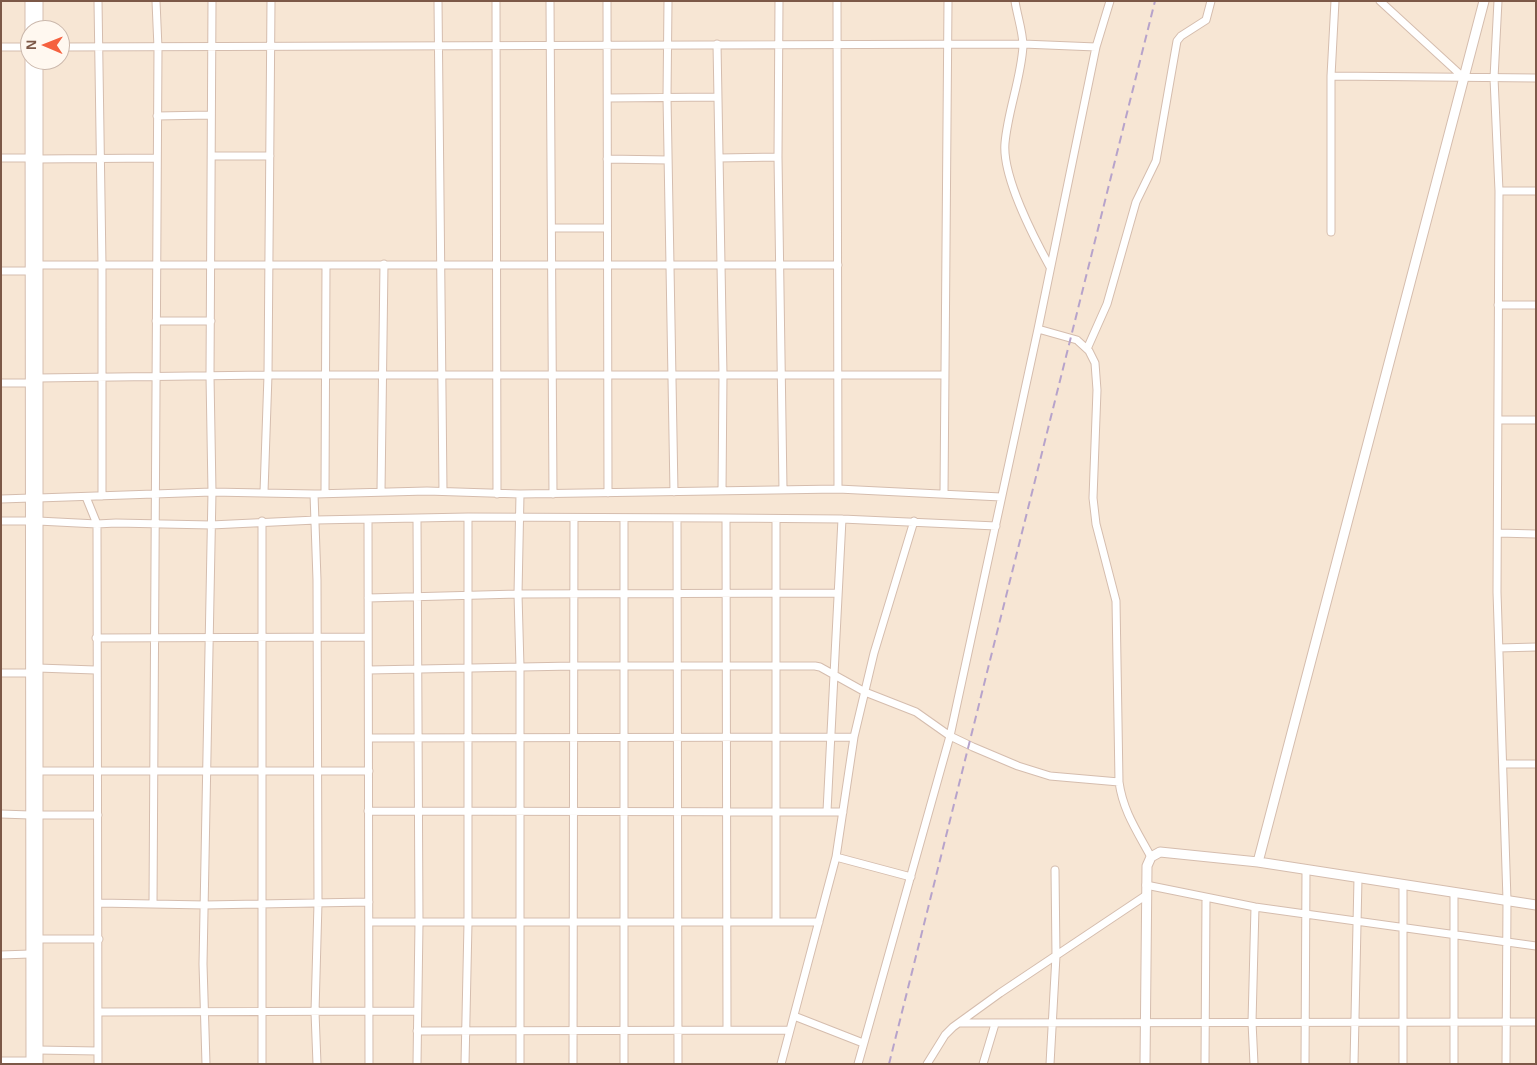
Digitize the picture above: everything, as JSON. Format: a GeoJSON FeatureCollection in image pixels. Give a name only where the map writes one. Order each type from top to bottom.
{"type":"FeatureCollection","features":[{"type":"Feature","properties":{"kind":"street"},"geometry":{"type":"LineString","coordinates":[[30,1],[30,20]]}},
{"type":"Feature","properties":{"kind":"street"},"geometry":{"type":"LineString","coordinates":[[38,1],[38,20]]}},
{"type":"Feature","properties":{"kind":"street"},"geometry":{"type":"LineString","coordinates":[[98,1],[102,265],[102,496]]}},
{"type":"Feature","properties":{"kind":"street"},"geometry":{"type":"LineString","coordinates":[[153,904],[158,48],[156,1]]}},
{"type":"Feature","properties":{"kind":"street"},"geometry":{"type":"LineString","coordinates":[[206,1064],[206,1012],[203,964],[212,492],[210,376],[212,1]]}},
{"type":"Feature","properties":{"kind":"street"},"geometry":{"type":"LineString","coordinates":[[264,492],[268,375],[271,1]]}},
{"type":"Feature","properties":{"kind":"street"},"geometry":{"type":"LineString","coordinates":[[438,1],[439,264],[443,491]]}},
{"type":"Feature","properties":{"kind":"street"},"geometry":{"type":"LineString","coordinates":[[496,1],[497,494]]}},
{"type":"Feature","properties":{"kind":"street"},"geometry":{"type":"LineString","coordinates":[[550,1],[553,494]]}},
{"type":"Feature","properties":{"kind":"street"},"geometry":{"type":"LineString","coordinates":[[607,1],[608,493]]}},
{"type":"Feature","properties":{"kind":"street"},"geometry":{"type":"LineString","coordinates":[[668,1],[667,97],[674,492]]}},
{"type":"Feature","properties":{"kind":"street"},"geometry":{"type":"LineString","coordinates":[[779,1],[778,157],[783,489]]}},
{"type":"Feature","properties":{"kind":"street"},"geometry":{"type":"LineString","coordinates":[[837,1],[838,489]]}},
{"type":"Feature","properties":{"kind":"street"},"geometry":{"type":"LineString","coordinates":[[944,493],[948,1]]}},
{"type":"Feature","properties":{"kind":"street"},"geometry":{"type":"LineString","coordinates":[[1015,1],[1023,44],[1020,71],[1005,144],[1006,164],[1032,234],[1050,268]]}},
{"type":"Feature","properties":{"kind":"street"},"geometry":{"type":"LineString","coordinates":[[858,1064],[950,736],[1038,329],[1096,47],[1110,1]]}},
{"type":"Feature","properties":{"kind":"street"},"geometry":{"type":"LineString","coordinates":[[1087,349],[1107,304],[1136,202],[1156,161],[1177,41],[1181,36],[1206,20],[1211,1]]}},
{"type":"Feature","properties":{"kind":"street"},"geometry":{"type":"LineString","coordinates":[[1331,232],[1331,76],[1335,1]]}},
{"type":"Feature","properties":{"kind":"street"},"geometry":{"type":"LineString","coordinates":[[1380,1],[1464,78]]}},
{"type":"Feature","properties":{"kind":"street"},"geometry":{"type":"LineString","coordinates":[[1258,862],[1484,1]]}},
{"type":"Feature","properties":{"kind":"street"},"geometry":{"type":"LineString","coordinates":[[1498,1],[1494,78],[1499,191],[1498,533],[1499,648],[1507,900],[1506,1064]]}},
{"type":"Feature","properties":{"kind":"street"},"geometry":{"type":"LineString","coordinates":[[70,47],[438,47],[717,44],[1023,44],[1096,47]]}},
{"type":"Feature","properties":{"kind":"street"},"geometry":{"type":"LineString","coordinates":[[717,44],[723,375],[722,491]]}},
{"type":"Feature","properties":{"kind":"street"},"geometry":{"type":"LineString","coordinates":[[1,47],[20,46]]}},
{"type":"Feature","properties":{"kind":"street"},"geometry":{"type":"LineString","coordinates":[[31,70],[39,266],[34,380]]}},
{"type":"Feature","properties":{"kind":"street"},"geometry":{"type":"LineString","coordinates":[[33,1063],[30,954],[34,815],[34,380],[30,271],[38,70]]}},
{"type":"Feature","properties":{"kind":"street"},"geometry":{"type":"LineString","coordinates":[[1331,76],[1536,78]]}},
{"type":"Feature","properties":{"kind":"street"},"geometry":{"type":"LineString","coordinates":[[608,98],[718,97]]}},
{"type":"Feature","properties":{"kind":"street"},"geometry":{"type":"LineString","coordinates":[[157,116],[211,115]]}},
{"type":"Feature","properties":{"kind":"street"},"geometry":{"type":"LineString","coordinates":[[212,156],[270,156]]}},
{"type":"Feature","properties":{"kind":"street"},"geometry":{"type":"LineString","coordinates":[[719,158],[778,157]]}},
{"type":"Feature","properties":{"kind":"street"},"geometry":{"type":"LineString","coordinates":[[1,158],[157,158]]}},
{"type":"Feature","properties":{"kind":"street"},"geometry":{"type":"LineString","coordinates":[[607,159],[668,160]]}},
{"type":"Feature","properties":{"kind":"street"},"geometry":{"type":"LineString","coordinates":[[1499,191],[1536,191]]}},
{"type":"Feature","properties":{"kind":"street"},"geometry":{"type":"LineString","coordinates":[[552,228],[606,228]]}},
{"type":"Feature","properties":{"kind":"street"},"geometry":{"type":"LineString","coordinates":[[39,266],[384,264],[838,265]]}},
{"type":"Feature","properties":{"kind":"street"},"geometry":{"type":"LineString","coordinates":[[381,491],[384,264]]}},
{"type":"Feature","properties":{"kind":"street"},"geometry":{"type":"LineString","coordinates":[[325,493],[326,265]]}},
{"type":"Feature","properties":{"kind":"street"},"geometry":{"type":"LineString","coordinates":[[1,270],[30,271]]}},
{"type":"Feature","properties":{"kind":"street"},"geometry":{"type":"LineString","coordinates":[[1498,305],[1536,305]]}},
{"type":"Feature","properties":{"kind":"street"},"geometry":{"type":"LineString","coordinates":[[156,321],[211,321]]}},
{"type":"Feature","properties":{"kind":"street"},"geometry":{"type":"LineString","coordinates":[[1038,329],[1077,340],[1087,349],[1095,364],[1097,390],[1094,516],[1116,601],[1119,782],[1126,813],[1151,857]]}},
{"type":"Feature","properties":{"kind":"street"},"geometry":{"type":"LineString","coordinates":[[1,383],[102,377],[268,375],[326,377],[441,375],[552,377],[944,375]]}},
{"type":"Feature","properties":{"kind":"street"},"geometry":{"type":"LineString","coordinates":[[1498,420],[1536,420]]}},
{"type":"Feature","properties":{"kind":"street"},"geometry":{"type":"LineString","coordinates":[[1,499],[212,492],[314,494],[443,491],[497,494],[553,494],[783,489],[838,489],[1001,497]]}},
{"type":"Feature","properties":{"kind":"street"},"geometry":{"type":"LineString","coordinates":[[314,494],[317,637],[318,903],[315,1012],[317,1064]]}},
{"type":"Feature","properties":{"kind":"street"},"geometry":{"type":"LineString","coordinates":[[520,494],[518,594],[520,667],[518,810],[520,1064]]}},
{"type":"Feature","properties":{"kind":"street"},"geometry":{"type":"LineString","coordinates":[[86,497],[96,524],[95,670],[99,903],[98,1064]]}},
{"type":"Feature","properties":{"kind":"street"},"geometry":{"type":"LineString","coordinates":[[1,521],[211,525],[262,521],[468,517],[726,518],[914,521],[996,526]]}},
{"type":"Feature","properties":{"kind":"street"},"geometry":{"type":"LineString","coordinates":[[465,1064],[468,923],[468,517]]}},
{"type":"Feature","properties":{"kind":"street"},"geometry":{"type":"LineString","coordinates":[[417,518],[419,923],[417,1064]]}},
{"type":"Feature","properties":{"kind":"street"},"geometry":{"type":"LineString","coordinates":[[573,1064],[572,666],[574,518]]}},
{"type":"Feature","properties":{"kind":"street"},"geometry":{"type":"LineString","coordinates":[[624,518],[624,1064]]}},
{"type":"Feature","properties":{"kind":"street"},"geometry":{"type":"LineString","coordinates":[[677,518],[678,1064]]}},
{"type":"Feature","properties":{"kind":"street"},"geometry":{"type":"LineString","coordinates":[[726,518],[727,1030]]}},
{"type":"Feature","properties":{"kind":"street"},"geometry":{"type":"LineString","coordinates":[[776,519],[776,922]]}},
{"type":"Feature","properties":{"kind":"street"},"geometry":{"type":"LineString","coordinates":[[827,811],[842,519]]}},
{"type":"Feature","properties":{"kind":"street"},"geometry":{"type":"LineString","coordinates":[[368,520],[369,1064]]}},
{"type":"Feature","properties":{"kind":"street"},"geometry":{"type":"LineString","coordinates":[[262,521],[264,772],[262,1064]]}},
{"type":"Feature","properties":{"kind":"street"},"geometry":{"type":"LineString","coordinates":[[781,1064],[836,856],[854,737],[874,653],[914,521]]}},
{"type":"Feature","properties":{"kind":"street"},"geometry":{"type":"LineString","coordinates":[[1498,533],[1536,534]]}},
{"type":"Feature","properties":{"kind":"street"},"geometry":{"type":"LineString","coordinates":[[368,598],[518,594],[838,593]]}},
{"type":"Feature","properties":{"kind":"street"},"geometry":{"type":"LineString","coordinates":[[96,638],[368,637]]}},
{"type":"Feature","properties":{"kind":"street"},"geometry":{"type":"LineString","coordinates":[[1499,648],[1536,647]]}},
{"type":"Feature","properties":{"kind":"street"},"geometry":{"type":"LineString","coordinates":[[369,670],[572,666],[814,666],[865,692],[916,712],[950,736],[1035,772],[1050,776],[1119,782]]}},
{"type":"Feature","properties":{"kind":"street"},"geometry":{"type":"LineString","coordinates":[[33,1063],[38,1050],[39,939],[34,815],[38,771],[35,670]]}},
{"type":"Feature","properties":{"kind":"street"},"geometry":{"type":"LineString","coordinates":[[1,673],[35,670],[95,670]]}},
{"type":"Feature","properties":{"kind":"street"},"geometry":{"type":"LineString","coordinates":[[369,738],[854,737]]}},
{"type":"Feature","properties":{"kind":"street"},"geometry":{"type":"LineString","coordinates":[[1503,764],[1536,764]]}},
{"type":"Feature","properties":{"kind":"street"},"geometry":{"type":"LineString","coordinates":[[38,771],[369,771]]}},
{"type":"Feature","properties":{"kind":"street"},"geometry":{"type":"LineString","coordinates":[[368,811],[623,810],[843,812]]}},
{"type":"Feature","properties":{"kind":"street"},"geometry":{"type":"LineString","coordinates":[[1,814],[98,815]]}},
{"type":"Feature","properties":{"kind":"street"},"geometry":{"type":"LineString","coordinates":[[1145,1064],[1145,896],[1147,866],[1151,857],[1160,852],[1258,862],[1536,904]]}},
{"type":"Feature","properties":{"kind":"street"},"geometry":{"type":"LineString","coordinates":[[836,856],[911,877]]}},
{"type":"Feature","properties":{"kind":"street"},"geometry":{"type":"LineString","coordinates":[[1050,1064],[1056,956],[1055,870]]}},
{"type":"Feature","properties":{"kind":"street"},"geometry":{"type":"LineString","coordinates":[[1304,1064],[1304,913],[1306,870]]}},
{"type":"Feature","properties":{"kind":"street"},"geometry":{"type":"LineString","coordinates":[[1354,1064],[1355,919],[1358,878]]}},
{"type":"Feature","properties":{"kind":"street"},"geometry":{"type":"LineString","coordinates":[[1146,885],[1255,907],[1355,919],[1536,946]]}},
{"type":"Feature","properties":{"kind":"street"},"geometry":{"type":"LineString","coordinates":[[1403,885],[1403,1064]]}},
{"type":"Feature","properties":{"kind":"street"},"geometry":{"type":"LineString","coordinates":[[1454,892],[1454,1064]]}},
{"type":"Feature","properties":{"kind":"street"},"geometry":{"type":"LineString","coordinates":[[926,1064],[945,1035],[959,1022],[1145,896]]}},
{"type":"Feature","properties":{"kind":"street"},"geometry":{"type":"LineString","coordinates":[[1205,1064],[1206,898]]}},
{"type":"Feature","properties":{"kind":"street"},"geometry":{"type":"LineString","coordinates":[[99,903],[205,905],[369,902]]}},
{"type":"Feature","properties":{"kind":"street"},"geometry":{"type":"LineString","coordinates":[[1254,1064],[1252,1022],[1255,907]]}},
{"type":"Feature","properties":{"kind":"street"},"geometry":{"type":"LineString","coordinates":[[369,922],[820,922]]}},
{"type":"Feature","properties":{"kind":"street"},"geometry":{"type":"LineString","coordinates":[[39,939],[99,939]]}},
{"type":"Feature","properties":{"kind":"street"},"geometry":{"type":"LineString","coordinates":[[1,955],[30,954]]}},
{"type":"Feature","properties":{"kind":"street"},"geometry":{"type":"LineString","coordinates":[[99,1012],[418,1011]]}},
{"type":"Feature","properties":{"kind":"street"},"geometry":{"type":"LineString","coordinates":[[794,1016],[863,1043]]}},
{"type":"Feature","properties":{"kind":"street"},"geometry":{"type":"LineString","coordinates":[[959,1022],[995,1024],[1304,1021],[1536,1022]]}},
{"type":"Feature","properties":{"kind":"street"},"geometry":{"type":"LineString","coordinates":[[983,1064],[995,1024]]}},
{"type":"Feature","properties":{"kind":"street"},"geometry":{"type":"LineString","coordinates":[[418,1031],[790,1030]]}},
{"type":"Feature","properties":{"kind":"street"},"geometry":{"type":"LineString","coordinates":[[38,1050],[98,1051]]}},
{"type":"Feature","properties":{"kind":"street"},"geometry":{"type":"LineString","coordinates":[[1,1061],[33,1063]]}},
{"type":"Feature","properties":{"kind":"shaded area"},"geometry":{"type":"Polygon","coordinates":[[[1,1],[1536,1],[1536,1064],[1,1064],[1,1]]]}},
{"type":"Feature","properties":{"kind":"railway"},"geometry":{"type":"LineString","coordinates":[[889,1064],[1155,1]]}}]}
